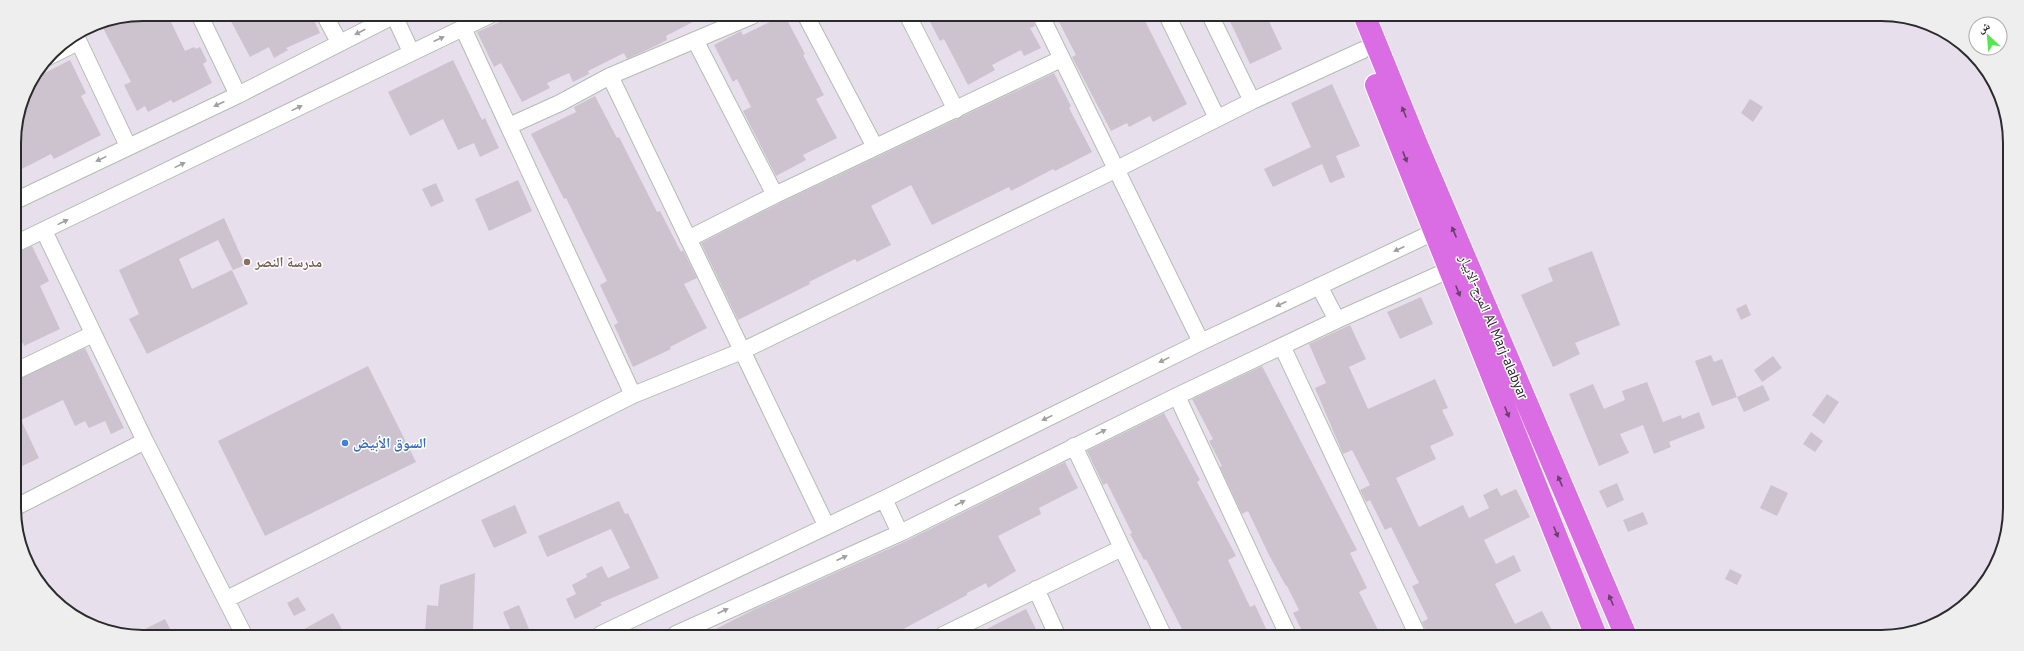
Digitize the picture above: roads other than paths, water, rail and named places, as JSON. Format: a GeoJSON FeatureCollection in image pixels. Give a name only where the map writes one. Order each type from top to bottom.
{"type":"FeatureCollection","features":[{"type":"Feature","properties":{"kind":"main road","name":"المرج-الابيار Al Marj-alabyar"},"geometry":{"type":"LineString","coordinates":[[1351,21],[1594,630]]}},
{"type":"Feature","properties":{"kind":"main road","name":"المرج-الابيار Al Marj-alabyar"},"geometry":{"type":"LineString","coordinates":[[1367,21],[1420,152],[1623,630]]}},
{"type":"Feature","properties":{"kind":"street"},"geometry":{"type":"LineString","coordinates":[[202,21],[238,95]]}},
{"type":"Feature","properties":{"kind":"street"},"geometry":{"type":"LineString","coordinates":[[328,21],[339,42]]}},
{"type":"Feature","properties":{"kind":"street"},"geometry":{"type":"LineString","coordinates":[[21,198],[238,95],[382,21]]}},
{"type":"Feature","properties":{"kind":"street"},"geometry":{"type":"LineString","coordinates":[[397,21],[412,52]]}},
{"type":"Feature","properties":{"kind":"street"},"geometry":{"type":"LineString","coordinates":[[21,241],[478,21]]}},
{"type":"Feature","properties":{"kind":"street"},"geometry":{"type":"LineString","coordinates":[[509,126],[560,103],[610,76],[740,21]]}},
{"type":"Feature","properties":{"kind":"street"},"geometry":{"type":"LineString","coordinates":[[809,21],[875,147]]}},
{"type":"Feature","properties":{"kind":"street"},"geometry":{"type":"LineString","coordinates":[[911,21],[956,110]]}},
{"type":"Feature","properties":{"kind":"street"},"geometry":{"type":"LineString","coordinates":[[1043,21],[1115,170],[1201,342]]}},
{"type":"Feature","properties":{"kind":"street"},"geometry":{"type":"LineString","coordinates":[[1170,21],[1217,118]]}},
{"type":"Feature","properties":{"kind":"street"},"geometry":{"type":"LineString","coordinates":[[1213,21],[1252,101]]}},
{"type":"Feature","properties":{"kind":"street"},"geometry":{"type":"LineString","coordinates":[[463,28],[633,395]]}},
{"type":"Feature","properties":{"kind":"street"},"geometry":{"type":"LineString","coordinates":[[78,40],[128,146]]}},
{"type":"Feature","properties":{"kind":"street"},"geometry":{"type":"LineString","coordinates":[[695,40],[775,195]]}},
{"type":"Feature","properties":{"kind":"street"},"geometry":{"type":"LineString","coordinates":[[227,599],[633,395],[742,351],[1115,170],[1252,101],[1363,50]]}},
{"type":"Feature","properties":{"kind":"street"},"geometry":{"type":"LineString","coordinates":[[688,239],[775,195],[1061,59]]}},
{"type":"Feature","properties":{"kind":"street"},"geometry":{"type":"LineString","coordinates":[[610,76],[826,525]]}},
{"type":"Feature","properties":{"kind":"street"},"geometry":{"type":"LineString","coordinates":[[44,231],[145,441],[242,630]]}},
{"type":"Feature","properties":{"kind":"street"},"geometry":{"type":"LineString","coordinates":[[608,630],[884,498],[1201,342],[1434,232]]}},
{"type":"Feature","properties":{"kind":"street"},"geometry":{"type":"LineString","coordinates":[[702,628],[900,533],[1177,396],[1337,320],[1449,270]]}},
{"type":"Feature","properties":{"kind":"street"},"geometry":{"type":"LineString","coordinates":[[1319,286],[1337,320]]}},
{"type":"Feature","properties":{"kind":"street"},"geometry":{"type":"LineString","coordinates":[[21,369],[94,334]]}},
{"type":"Feature","properties":{"kind":"street"},"geometry":{"type":"LineString","coordinates":[[1282,346],[1415,630]]}},
{"type":"Feature","properties":{"kind":"street"},"geometry":{"type":"LineString","coordinates":[[1177,396],[1286,630]]}},
{"type":"Feature","properties":{"kind":"street"},"geometry":{"type":"LineString","coordinates":[[21,504],[145,441]]}},
{"type":"Feature","properties":{"kind":"street"},"geometry":{"type":"LineString","coordinates":[[1074,446],[1161,630]]}},
{"type":"Feature","properties":{"kind":"street"},"geometry":{"type":"LineString","coordinates":[[884,498],[900,533]]}},
{"type":"Feature","properties":{"kind":"street"},"geometry":{"type":"LineString","coordinates":[[952,630],[1122,548]]}},
{"type":"Feature","properties":{"kind":"street"},"geometry":{"type":"LineString","coordinates":[[1036,589],[1055,630]]}},
{"type":"Feature","properties":{"kind":"place","name":"مدرسة النصر"},"geometry":{"type":"Point","coordinates":[247,262]}},
{"type":"Feature","properties":{"kind":"place","name":"السوق الأبيض"},"geometry":{"type":"Point","coordinates":[345,443]}}]}
